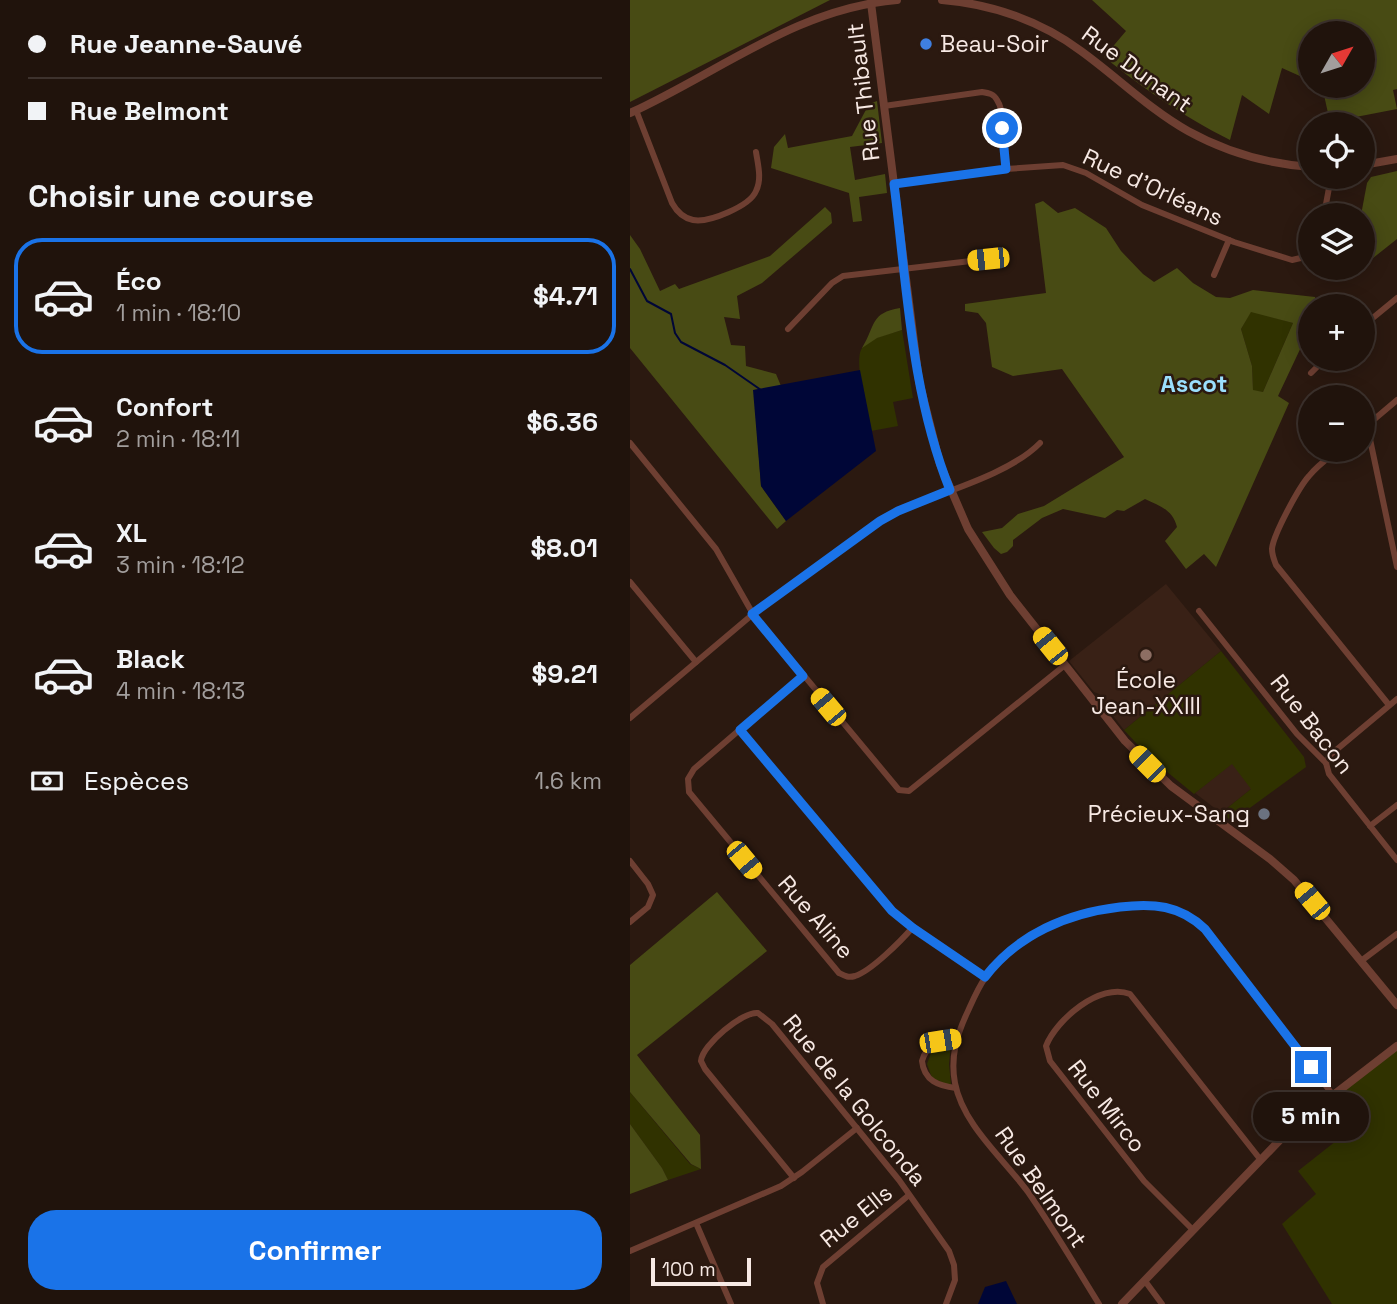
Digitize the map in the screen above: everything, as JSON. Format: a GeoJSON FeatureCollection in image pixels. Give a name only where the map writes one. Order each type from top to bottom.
{"type":"FeatureCollection","features":[{"type":"Feature","properties":{"kind":"street"},"geometry":{"type":"LineString","coordinates":[[756,152],[759,184],[751,199],[743,206],[709,218],[690,219],[679,213],[672,203],[633,112],[799,25],[831,13],[897,0]]}},
{"type":"Feature","properties":{"kind":"street","name":"Rue Dunant"},"geometry":{"type":"LineString","coordinates":[[942,0],[989,8],[1045,29],[1080,49],[1173,121],[1217,145],[1265,161],[1298,165]]}},
{"type":"Feature","properties":{"kind":"street","name":"Rue Thibault"},"geometry":{"type":"LineString","coordinates":[[872,3],[922,398],[950,490],[968,529],[993,571],[1125,741],[1171,786],[1280,867],[1302,889],[1397,1005]]}},
{"type":"Feature","properties":{"kind":"street"},"geometry":{"type":"LineString","coordinates":[[884,106],[990,93],[995,96],[1000,107],[1006,169]]}},
{"type":"Feature","properties":{"kind":"street"},"geometry":{"type":"LineString","coordinates":[[1375,163],[1397,159]]}},
{"type":"Feature","properties":{"kind":"street","name":"Rue d'Orléans"},"geometry":{"type":"LineString","coordinates":[[894,184],[1050,165],[1076,169],[1142,205],[1229,240],[1292,260],[1298,259]]}},
{"type":"Feature","properties":{"kind":"street"},"geometry":{"type":"LineString","coordinates":[[1214,275],[1229,240]]}},
{"type":"Feature","properties":{"kind":"street"},"geometry":{"type":"LineString","coordinates":[[788,329],[837,279],[855,273],[988,259]]}},
{"type":"Feature","properties":{"kind":"street"},"geometry":{"type":"LineString","coordinates":[[1375,316],[1397,298]]}},
{"type":"Feature","properties":{"kind":"street"},"geometry":{"type":"LineString","coordinates":[[1375,418],[1397,400]]}},
{"type":"Feature","properties":{"kind":"street"},"geometry":{"type":"LineString","coordinates":[[630,443],[716,549],[752,614],[895,788],[909,792],[1065,665]]}},
{"type":"Feature","properties":{"kind":"street"},"geometry":{"type":"LineString","coordinates":[[630,718],[752,614],[880,521],[1010,464],[1040,443]]}},
{"type":"Feature","properties":{"kind":"street"},"geometry":{"type":"LineString","coordinates":[[1324,462],[1310,474],[1298,491],[1275,539],[1273,558],[1389,705]]}},
{"type":"Feature","properties":{"kind":"street"},"geometry":{"type":"LineString","coordinates":[[1373,462],[1397,567]]}},
{"type":"Feature","properties":{"kind":"street"},"geometry":{"type":"LineString","coordinates":[[630,582],[696,662]]}},
{"type":"Feature","properties":{"kind":"street","name":"Rue Bacon"},"geometry":{"type":"LineString","coordinates":[[1199,611],[1297,734],[1326,763],[1329,774],[1397,860]]}},
{"type":"Feature","properties":{"kind":"street"},"geometry":{"type":"LineString","coordinates":[[803,676],[740,730],[880,898],[913,928],[985,977]]}},
{"type":"Feature","properties":{"kind":"street"},"geometry":{"type":"LineString","coordinates":[[1326,763],[1329,756],[1397,699]]}},
{"type":"Feature","properties":{"kind":"street","name":"Rue Aline"},"geometry":{"type":"LineString","coordinates":[[740,730],[694,769],[687,785],[693,799],[839,973],[846,977],[858,975],[913,928]]}},
{"type":"Feature","properties":{"kind":"street"},"geometry":{"type":"LineString","coordinates":[[1370,826],[1397,805]]}},
{"type":"Feature","properties":{"kind":"street"},"geometry":{"type":"LineString","coordinates":[[630,861],[649,884],[653,895],[648,907],[630,922]]}},
{"type":"Feature","properties":{"kind":"street","name":"Rue Belmont"},"geometry":{"type":"LineString","coordinates":[[1099,1304],[1026,1189],[973,1122],[961,1103],[956,1088],[954,1060],[957,1039],[985,977],[1001,960],[1048,926],[1066,917],[1145,904],[1173,908],[1205,929],[1333,1095]]}},
{"type":"Feature","properties":{"kind":"street"},"geometry":{"type":"LineString","coordinates":[[1361,961],[1397,934]]}},
{"type":"Feature","properties":{"kind":"street","name":"Rue Mirco"},"geometry":{"type":"LineString","coordinates":[[1193,1230],[1144,1181],[1050,1060],[1046,1046],[1063,1019],[1101,996],[1120,992],[1130,995],[1260,1159]]}},
{"type":"Feature","properties":{"kind":"street","name":"Rue de la Golconda"},"geometry":{"type":"LineString","coordinates":[[794,1178],[705,1069],[702,1061],[706,1048],[744,1016],[758,1013],[767,1019],[909,1195],[952,1258],[955,1280],[946,1304]]}},
{"type":"Feature","properties":{"kind":"street"},"geometry":{"type":"LineString","coordinates":[[956,1088],[945,1087],[932,1081],[926,1075],[922,1061],[928,1048],[934,1044],[957,1039]]}},
{"type":"Feature","properties":{"kind":"street"},"geometry":{"type":"LineString","coordinates":[[1122,1304],[1260,1159],[1298,1123],[1397,1046]]}},
{"type":"Feature","properties":{"kind":"street"},"geometry":{"type":"LineString","coordinates":[[630,1251],[774,1189],[794,1178],[857,1128]]}},
{"type":"Feature","properties":{"kind":"street","name":"Rue Ells"},"geometry":{"type":"LineString","coordinates":[[823,1304],[817,1283],[823,1267],[909,1195]]}},
{"type":"Feature","properties":{"kind":"street"},"geometry":{"type":"LineString","coordinates":[[696,1223],[731,1304]]}},
{"type":"Feature","properties":{"kind":"street"},"geometry":{"type":"LineString","coordinates":[[1145,1281],[1162,1304]]}},
{"type":"Feature","properties":{"kind":"shaded area"},"geometry":{"type":"Polygon","coordinates":[[[630,0],[830,0],[630,102],[630,0]]]}},
{"type":"Feature","properties":{"kind":"shaded area"},"geometry":{"type":"Polygon","coordinates":[[[1092,0],[1397,0],[1397,89],[1393,90],[1397,109],[1375,113],[1328,112],[1325,98],[1376,98],[1376,21],[1298,21],[1298,75],[1282,68],[1269,114],[1242,95],[1230,140],[1165,102],[1104,57],[1126,31],[1092,0]]]}},
{"type":"Feature","properties":{"kind":"shaded area"},"geometry":{"type":"Polygon","coordinates":[[[877,101],[882,143],[850,147],[855,180],[885,174],[887,193],[859,197],[862,221],[853,222],[849,193],[771,168],[774,147],[785,134],[788,148],[852,136],[869,104],[877,101]]]}},
{"type":"Feature","properties":{"kind":"shaded area"},"geometry":{"type":"Polygon","coordinates":[[[1397,171],[1397,239],[1375,256],[1375,203],[1363,203],[1366,189],[1375,189],[1375,176],[1397,171]]]}},
{"type":"Feature","properties":{"kind":"shaded area"},"geometry":{"type":"Polygon","coordinates":[[[1043,201],[1058,213],[1075,208],[1106,228],[1121,251],[1154,282],[1177,268],[1193,283],[1216,297],[1230,298],[1253,290],[1298,295],[1298,354],[1278,396],[1289,403],[1216,567],[1204,554],[1186,569],[1165,541],[1177,527],[1175,521],[1165,509],[1145,499],[1105,518],[1063,509],[1042,518],[1013,540],[1013,546],[1001,554],[982,532],[1002,528],[1018,514],[1044,506],[1124,457],[1062,369],[1013,376],[992,367],[986,323],[978,313],[965,311],[965,304],[1046,293],[1035,204],[1043,201]],[[1251,312],[1241,329],[1252,366],[1253,390],[1263,392],[1293,323],[1251,312]]]}},
{"type":"Feature","properties":{"kind":"shaded area"},"geometry":{"type":"Polygon","coordinates":[[[825,207],[831,213],[832,223],[762,283],[737,296],[740,319],[724,317],[731,345],[745,346],[746,366],[776,374],[781,386],[754,390],[761,486],[786,521],[777,529],[630,348],[630,235],[640,249],[660,291],[675,284],[679,289],[770,256],[825,207]]]}},
{"type":"Feature","properties":{"kind":"shaded area"},"geometry":{"type":"Polygon","coordinates":[[[900,308],[902,330],[877,338],[862,348],[878,317],[900,308]]]}},
{"type":"Feature","properties":{"kind":"shaded area"},"geometry":{"type":"Polygon","coordinates":[[[1251,311],[1293,323],[1263,392],[1253,391],[1252,366],[1241,329],[1251,311]]]}},
{"type":"Feature","properties":{"kind":"shaded area"},"geometry":{"type":"Polygon","coordinates":[[[902,330],[913,398],[893,402],[898,426],[871,431],[860,375],[860,354],[870,341],[902,330]]]}},
{"type":"Feature","properties":{"kind":"shaded area"},"geometry":{"type":"Polygon","coordinates":[[[860,370],[876,451],[786,521],[761,486],[753,390],[860,370]]]}},
{"type":"Feature","properties":{"kind":"shaded area","name":"École Jean-XXIII"},"geometry":{"type":"Polygon","coordinates":[[[1166,584],[1221,651],[1124,730],[1099,694],[1094,692],[1069,661],[1166,584]]]}},
{"type":"Feature","properties":{"kind":"shaded area"},"geometry":{"type":"Polygon","coordinates":[[[1221,651],[1304,757],[1306,767],[1232,821],[1221,813],[1251,789],[1232,764],[1194,794],[1150,758],[1124,730],[1221,651]]]}},
{"type":"Feature","properties":{"kind":"shaded area"},"geometry":{"type":"Polygon","coordinates":[[[1251,748],[1271,773],[1221,813],[1195,793],[1251,748]]]}},
{"type":"Feature","properties":{"kind":"shaded area"},"geometry":{"type":"Polygon","coordinates":[[[717,892],[767,951],[637,1055],[700,1135],[701,1169],[691,1164],[630,1092],[630,965],[717,892]]]}},
{"type":"Feature","properties":{"kind":"shaded area"},"geometry":{"type":"Polygon","coordinates":[[[951,1044],[951,1084],[932,1078],[927,1064],[932,1050],[951,1044]]]}},
{"type":"Feature","properties":{"kind":"shaded area"},"geometry":{"type":"Polygon","coordinates":[[[1397,1046],[1397,1304],[1332,1304],[1282,1224],[1316,1194],[1298,1171],[1336,1141],[1314,1110],[1397,1046]]]}},
{"type":"Feature","properties":{"kind":"shaded area"},"geometry":{"type":"Polygon","coordinates":[[[630,1092],[690,1164],[701,1169],[668,1180],[630,1124],[630,1092]]]}},
{"type":"Feature","properties":{"kind":"shaded area"},"geometry":{"type":"Polygon","coordinates":[[[630,1124],[668,1180],[630,1194],[630,1124]]]}},
{"type":"Feature","properties":{"kind":"shaded area"},"geometry":{"type":"Polygon","coordinates":[[[1006,1281],[1017,1304],[978,1304],[985,1287],[1006,1281]]]}},
{"type":"Feature","properties":{"kind":"waterway"},"geometry":{"type":"LineString","coordinates":[[630,269],[647,301],[671,314],[675,333],[681,342],[725,365],[761,390]]}},
{"type":"Feature","properties":{"kind":"place","name":"Beau-Soir"},"geometry":{"type":"Point","coordinates":[926,44]}},
{"type":"Feature","properties":{"kind":"place","name":"École Jean-XXIII"},"geometry":{"type":"Point","coordinates":[1146,655]}},
{"type":"Feature","properties":{"kind":"place","name":"Précieux-Sang"},"geometry":{"type":"Point","coordinates":[1264,814]}},
{"type":"Feature","properties":{"kind":"district","name":"Ascot"},"geometry":{"type":"Point","coordinates":[1194,383]}},
{"type":"Feature","properties":{"kind":"route"},"geometry":{"type":"LineString","coordinates":[[1002,128],[1006,169],[894,184],[919,381],[932,438],[950,490],[919,501],[880,521],[752,614],[803,676],[740,730],[892,911],[985,977],[1020,945],[1066,917],[1145,904],[1173,908],[1205,929],[1311,1067]]}}]}
